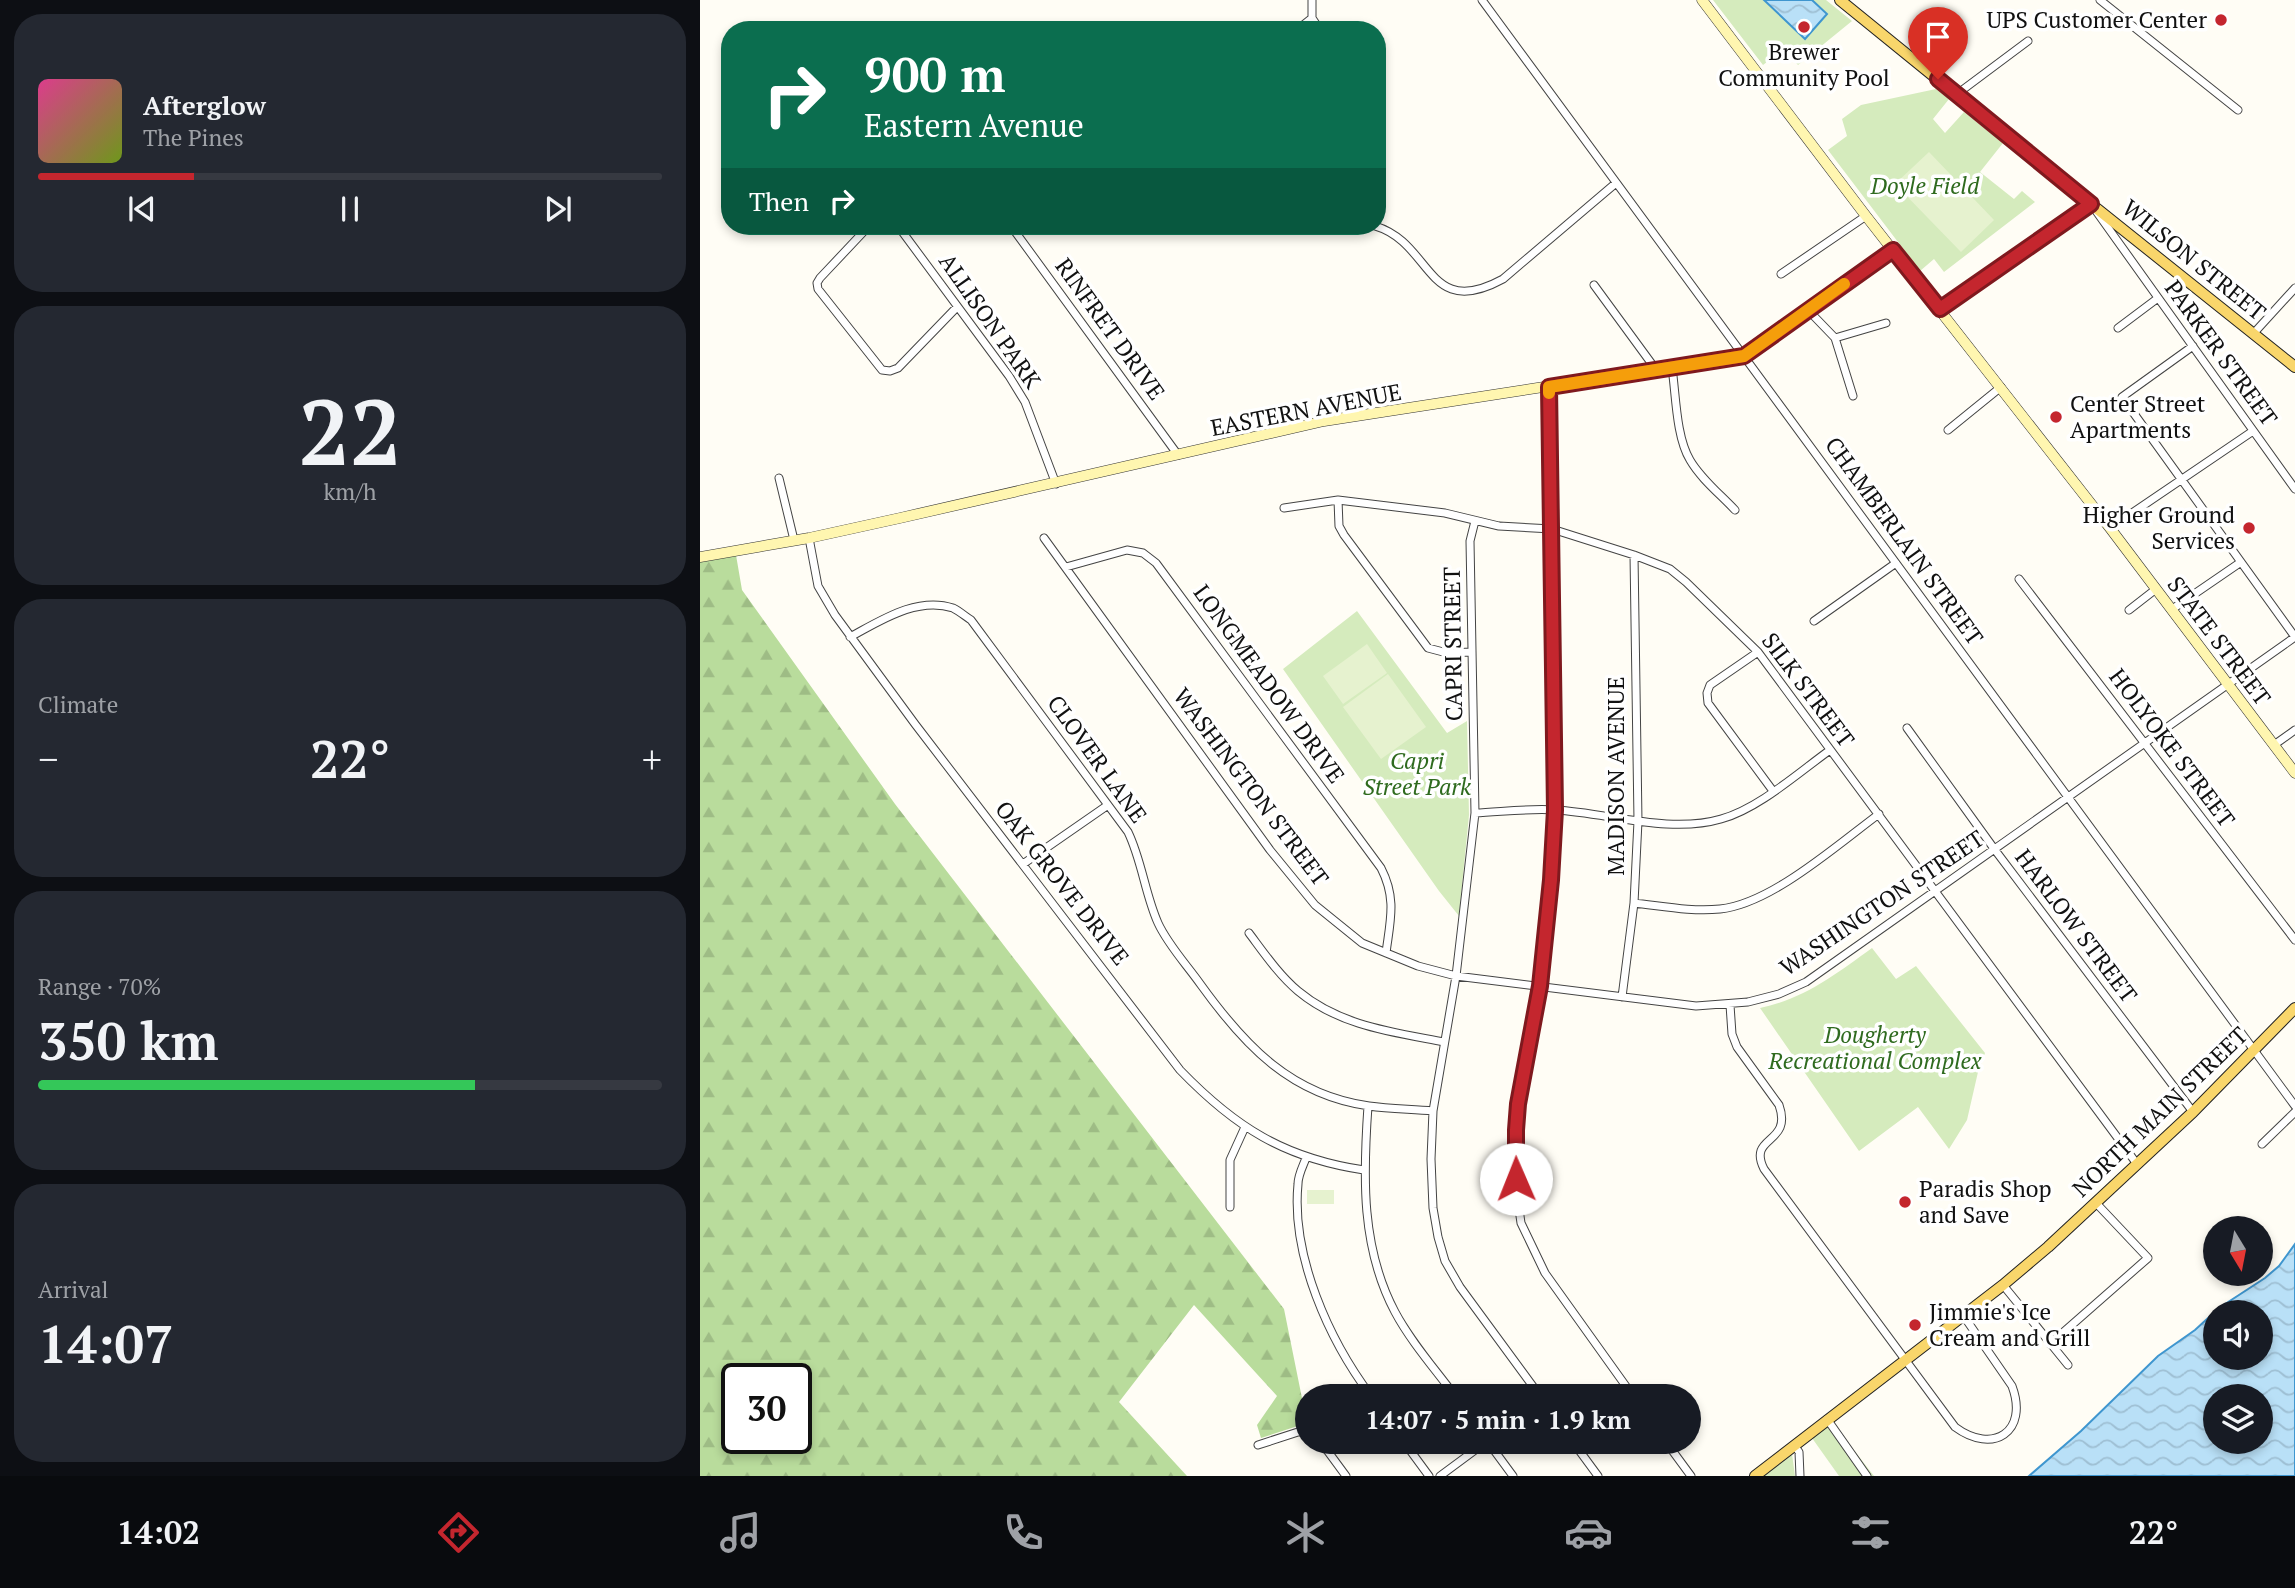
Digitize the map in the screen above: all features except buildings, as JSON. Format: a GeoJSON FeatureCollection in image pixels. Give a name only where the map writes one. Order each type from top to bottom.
{"type":"FeatureCollection","features":[{"type":"Feature","properties":{"kind":"main road","name":"WILSON STREET"},"geometry":{"type":"LineString","coordinates":[[1840,0],[2295,367]]}},
{"type":"Feature","properties":{"kind":"main road","name":"NORTH MAIN STREET"},"geometry":{"type":"LineString","coordinates":[[1755,1476],[2003,1285],[2193,1112],[2295,1008]]}},
{"type":"Feature","properties":{"kind":"street"},"geometry":{"type":"LineString","coordinates":[[1312,0],[1314,21]]}},
{"type":"Feature","properties":{"kind":"street","name":"CHAMBERLAIN STREET"},"geometry":{"type":"LineString","coordinates":[[1482,0],[2295,1106]]}},
{"type":"Feature","properties":{"kind":"street","name":"STATE STREET"},"geometry":{"type":"LineString","coordinates":[[1702,0],[1866,216],[2110,528],[2295,773]]}},
{"type":"Feature","properties":{"kind":"street"},"geometry":{"type":"LineString","coordinates":[[2100,0],[2238,110]]}},
{"type":"Feature","properties":{"kind":"street"},"geometry":{"type":"LineString","coordinates":[[1308,21],[1312,18]]}},
{"type":"Feature","properties":{"kind":"street"},"geometry":{"type":"LineString","coordinates":[[1957,94],[2028,41]]}},
{"type":"Feature","properties":{"kind":"street"},"geometry":{"type":"LineString","coordinates":[[1386,230],[1397,235],[1433,278],[1448,288],[1467,293],[1484,289],[1503,279],[1616,183]]}},
{"type":"Feature","properties":{"kind":"street"},"geometry":{"type":"LineString","coordinates":[[1940,309],[2091,204]]}},
{"type":"Feature","properties":{"kind":"street","name":"PARKER STREET"},"geometry":{"type":"LineString","coordinates":[[2091,204],[2295,489]]}},
{"type":"Feature","properties":{"kind":"street"},"geometry":{"type":"LineString","coordinates":[[1781,274],[1866,216]]}},
{"type":"Feature","properties":{"kind":"street"},"geometry":{"type":"LineString","coordinates":[[861,235],[817,283],[818,289],[882,370],[898,368],[957,307]]}},
{"type":"Feature","properties":{"kind":"street","name":"ALLISON PARK"},"geometry":{"type":"LineString","coordinates":[[905,235],[1009,376],[1025,402],[1056,484]]}},
{"type":"Feature","properties":{"kind":"street","name":"RINFRET DRIVE"},"geometry":{"type":"LineString","coordinates":[[1018,235],[1178,455]]}},
{"type":"Feature","properties":{"kind":"street","name":"EASTERN AVENUE"},"geometry":{"type":"LineString","coordinates":[[700,557],[808,538],[1056,484],[1324,421],[1744,356],[1893,250]]}},
{"type":"Feature","properties":{"kind":"street"},"geometry":{"type":"LineString","coordinates":[[1594,285],[1657,370]]}},
{"type":"Feature","properties":{"kind":"street"},"geometry":{"type":"LineString","coordinates":[[2253,334],[2295,288]]}},
{"type":"Feature","properties":{"kind":"street"},"geometry":{"type":"LineString","coordinates":[[2118,327],[2158,298]]}},
{"type":"Feature","properties":{"kind":"street"},"geometry":{"type":"LineString","coordinates":[[1808,310],[1835,338],[1853,396]]}},
{"type":"Feature","properties":{"kind":"street"},"geometry":{"type":"LineString","coordinates":[[1835,338],[1886,323]]}},
{"type":"Feature","properties":{"kind":"street"},"geometry":{"type":"LineString","coordinates":[[2193,346],[2122,397],[2295,637]]}},
{"type":"Feature","properties":{"kind":"street"},"geometry":{"type":"LineString","coordinates":[[1672,368],[1683,444],[1690,460],[1735,510]]}},
{"type":"Feature","properties":{"kind":"street"},"geometry":{"type":"LineString","coordinates":[[1549,387],[1555,810],[1540,986],[1518,1104],[1517,1195],[1521,1223],[1545,1273],[1624,1384]]}},
{"type":"Feature","properties":{"kind":"street"},"geometry":{"type":"LineString","coordinates":[[1948,430],[2001,387]]}},
{"type":"Feature","properties":{"kind":"street"},"geometry":{"type":"LineString","coordinates":[[2110,528],[2253,431]]}},
{"type":"Feature","properties":{"kind":"street"},"geometry":{"type":"LineString","coordinates":[[779,478],[794,540]]}},
{"type":"Feature","properties":{"kind":"street"},"geometry":{"type":"LineString","coordinates":[[1338,500],[1339,526],[1344,536],[1428,648],[1447,653],[1472,652]]}},
{"type":"Feature","properties":{"kind":"street","name":"SILK STREET"},"geometry":{"type":"LineString","coordinates":[[1284,508],[1338,500],[1445,513],[1499,526],[1552,529],[1670,569],[1758,652],[2137,1164]]}},
{"type":"Feature","properties":{"kind":"street","name":"CAPRI STREET"},"geometry":{"type":"LineString","coordinates":[[1475,521],[1470,541],[1475,813],[1456,976],[1433,1111],[1433,1208],[1437,1237],[1445,1261],[1460,1287],[1531,1384]]}},
{"type":"Feature","properties":{"kind":"street","name":"OAK GROVE DRIVE"},"geometry":{"type":"LineString","coordinates":[[808,538],[818,586],[850,637],[1180,1070],[1211,1101],[1245,1127],[1306,1158],[1364,1171]]}},
{"type":"Feature","properties":{"kind":"street","name":"WASHINGTON STREET"},"geometry":{"type":"LineString","coordinates":[[1044,538],[1270,850],[1315,905],[1362,943],[1418,966],[1456,976],[1696,1006],[1730,1005],[1779,994],[1806,982],[2295,637]]}},
{"type":"Feature","properties":{"kind":"street","name":"LONGMEADOW DRIVE"},"geometry":{"type":"LineString","coordinates":[[1066,567],[1126,550],[1143,553],[1156,563],[1381,868],[1390,886],[1392,906],[1386,953]]}},
{"type":"Feature","properties":{"kind":"street","name":"MADISON AVENUE"},"geometry":{"type":"LineString","coordinates":[[1622,997],[1634,903],[1638,821],[1634,555]]}},
{"type":"Feature","properties":{"kind":"street"},"geometry":{"type":"LineString","coordinates":[[2172,610],[2241,562]]}},
{"type":"Feature","properties":{"kind":"street"},"geometry":{"type":"LineString","coordinates":[[1814,621],[1896,563]]}},
{"type":"Feature","properties":{"kind":"street","name":"HOLYOKE STREET"},"geometry":{"type":"LineString","coordinates":[[2019,579],[2295,940]]}},
{"type":"Feature","properties":{"kind":"street"},"geometry":{"type":"LineString","coordinates":[[2129,610],[2156,589]]}},
{"type":"Feature","properties":{"kind":"street","name":"CLOVER LANE"},"geometry":{"type":"LineString","coordinates":[[850,637],[903,610],[933,605],[953,608],[971,620],[1128,832],[1138,852],[1160,927],[1228,1023],[1264,1059],[1299,1084],[1331,1097],[1368,1106],[1433,1111]]}},
{"type":"Feature","properties":{"kind":"street"},"geometry":{"type":"LineString","coordinates":[[1758,652],[1710,685],[1708,703],[1773,791]]}},
{"type":"Feature","properties":{"kind":"street","name":"HARLOW STREET"},"geometry":{"type":"LineString","coordinates":[[1907,728],[1995,850],[2193,1112]]}},
{"type":"Feature","properties":{"kind":"street"},"geometry":{"type":"LineString","coordinates":[[2274,745],[2295,730]]}},
{"type":"Feature","properties":{"kind":"street"},"geometry":{"type":"LineString","coordinates":[[1475,813],[1555,810],[1638,821],[1696,824],[1723,819],[1773,791],[1830,750]]}},
{"type":"Feature","properties":{"kind":"street"},"geometry":{"type":"LineString","coordinates":[[1023,864],[1108,805]]}},
{"type":"Feature","properties":{"kind":"street"},"geometry":{"type":"LineString","coordinates":[[1634,903],[1696,909],[1719,909],[1744,904],[1764,896],[1879,814]]}},
{"type":"Feature","properties":{"kind":"street"},"geometry":{"type":"LineString","coordinates":[[1249,933],[1275,968],[1298,991],[1325,1009],[1350,1022],[1444,1042]]}},
{"type":"Feature","properties":{"kind":"street"},"geometry":{"type":"LineString","coordinates":[[1730,1005],[1732,1034],[1737,1046],[1779,1105],[1783,1115],[1782,1126],[1777,1135],[1759,1151],[1759,1160],[1764,1169],[1955,1427],[1967,1436],[1980,1440],[1993,1439],[2014,1424],[2017,1399],[2012,1387],[1963,1315]]}},
{"type":"Feature","properties":{"kind":"street"},"geometry":{"type":"LineString","coordinates":[[1368,1106],[1364,1171],[1369,1241],[1381,1281],[1396,1314],[1446,1384]]}},
{"type":"Feature","properties":{"kind":"street"},"geometry":{"type":"LineString","coordinates":[[2262,1144],[2295,1112]]}},
{"type":"Feature","properties":{"kind":"street"},"geometry":{"type":"LineString","coordinates":[[1230,1207],[1230,1160],[1245,1127]]}},
{"type":"Feature","properties":{"kind":"street"},"geometry":{"type":"LineString","coordinates":[[1306,1158],[1298,1182],[1298,1208],[1309,1272],[1320,1308],[1338,1346],[1363,1384]]}},
{"type":"Feature","properties":{"kind":"street"},"geometry":{"type":"LineString","coordinates":[[2050,1344],[2148,1258],[2096,1203]]}},
{"type":"Feature","properties":{"kind":"street"},"geometry":{"type":"LineString","coordinates":[[2003,1285],[2068,1365]]}},
{"type":"Feature","properties":{"kind":"street"},"geometry":{"type":"LineString","coordinates":[[1827,1419],[1867,1476]]}},
{"type":"Feature","properties":{"kind":"street"},"geometry":{"type":"LineString","coordinates":[[1258,1445],[1295,1433]]}},
{"type":"Feature","properties":{"kind":"street"},"geometry":{"type":"LineString","coordinates":[[1794,1445],[1799,1452],[1800,1476]]}},
{"type":"Feature","properties":{"kind":"street"},"geometry":{"type":"LineString","coordinates":[[1330,1454],[1346,1476]]}},
{"type":"Feature","properties":{"kind":"street"},"geometry":{"type":"LineString","coordinates":[[1413,1454],[1429,1476]]}},
{"type":"Feature","properties":{"kind":"street"},"geometry":{"type":"LineString","coordinates":[[1440,1476],[1470,1454]]}},
{"type":"Feature","properties":{"kind":"street"},"geometry":{"type":"LineString","coordinates":[[1496,1454],[1513,1476]]}},
{"type":"Feature","properties":{"kind":"street"},"geometry":{"type":"LineString","coordinates":[[1582,1454],[1598,1476]]}},
{"type":"Feature","properties":{"kind":"street"},"geometry":{"type":"LineString","coordinates":[[1675,1454],[1691,1476]]}},
{"type":"Feature","properties":{"kind":"green space"},"geometry":{"type":"Polygon","coordinates":[[[1713,0],[1826,0],[1852,21],[1798,65],[1784,49],[1763,65],[1713,0]]]}},
{"type":"Feature","properties":{"kind":"green space","name":"Doyle Field"},"geometry":{"type":"Polygon","coordinates":[[[1936,89],[1949,99],[1933,119],[1945,133],[1964,112],[2003,143],[1980,172],[2014,199],[2022,191],[2035,202],[1944,272],[1934,259],[1920,271],[1828,150],[1847,136],[1842,119],[1861,105],[1936,89]]]}},
{"type":"Feature","properties":{"kind":"green space"},"geometry":{"type":"Polygon","coordinates":[[[1929,152],[1994,220],[1961,252],[1895,184],[1929,152]]]}},
{"type":"Feature","properties":{"kind":"green space"},"geometry":{"type":"Polygon","coordinates":[[[736,555],[742,590],[895,804],[1284,1309],[1299,1384],[1295,1384],[1295,1427],[1261,1438],[1257,1425],[1277,1396],[1194,1305],[1119,1402],[1187,1476],[700,1476],[700,561],[736,555]]]}},
{"type":"Feature","properties":{"kind":"green space","name":"Capri Street Park"},"geometry":{"type":"Polygon","coordinates":[[[1357,611],[1447,733],[1467,721],[1469,815],[1459,916],[1283,669],[1357,611]]]}},
{"type":"Feature","properties":{"kind":"green space"},"geometry":{"type":"Polygon","coordinates":[[[1367,644],[1387,673],[1343,704],[1323,676],[1367,644]]]}},
{"type":"Feature","properties":{"kind":"green space"},"geometry":{"type":"Polygon","coordinates":[[[1388,674],[1426,727],[1381,759],[1343,707],[1388,674]]]}},
{"type":"Feature","properties":{"kind":"green space","name":"Dougherty Recreational Complex"},"geometry":{"type":"Polygon","coordinates":[[[1872,948],[1896,979],[1916,966],[1985,1053],[1967,1120],[1949,1149],[1918,1107],[1859,1151],[1760,1008],[1805,992],[1872,948]]]}},
{"type":"Feature","properties":{"kind":"green space"},"geometry":{"type":"Polygon","coordinates":[[[1307,1190],[1334,1190],[1334,1204],[1307,1204],[1307,1190]]]}},
{"type":"Feature","properties":{"kind":"green space"},"geometry":{"type":"Polygon","coordinates":[[[1832,1422],[1874,1476],[1839,1476],[1812,1438],[1832,1422]]]}},
{"type":"Feature","properties":{"kind":"green space"},"geometry":{"type":"Polygon","coordinates":[[[1792,1454],[1795,1476],[1764,1476],[1792,1454]]]}},
{"type":"Feature","properties":{"kind":"water","name":"Brewer Community Pool"},"geometry":{"type":"Polygon","coordinates":[[[1764,0],[1812,0],[1827,14],[1805,39],[1764,0]]]}},
{"type":"Feature","properties":{"kind":"water"},"geometry":{"type":"Polygon","coordinates":[[[2295,1244],[2295,1476],[2029,1476],[2081,1431],[2158,1356],[2203,1323],[2203,1370],[2273,1370],[2273,1300],[2231,1300],[2253,1286],[2273,1286],[2273,1271],[2295,1244]]]}},
{"type":"Feature","properties":{"kind":"slow traffic"},"geometry":{"type":"LineString","coordinates":[[1549,393],[1549,387],[1744,356],[1844,284]]}},
{"type":"Feature","properties":{"kind":"place","name":"UPS Customer Center"},"geometry":{"type":"Point","coordinates":[2221,20]}},
{"type":"Feature","properties":{"kind":"place","name":"Brewer Community Pool"},"geometry":{"type":"Point","coordinates":[1804,27]}},
{"type":"Feature","properties":{"kind":"place","name":"Center Street Apartments"},"geometry":{"type":"Point","coordinates":[2056,417]}},
{"type":"Feature","properties":{"kind":"place","name":"Higher Ground Services"},"geometry":{"type":"Point","coordinates":[2249,528]}},
{"type":"Feature","properties":{"kind":"place","name":"Paradis Shop and Save"},"geometry":{"type":"Point","coordinates":[1905,1202]}},
{"type":"Feature","properties":{"kind":"place","name":"Jimmie's Ice Cream and Grill"},"geometry":{"type":"Point","coordinates":[1915,1325]}},
{"type":"Feature","properties":{"kind":"route"},"geometry":{"type":"LineString","coordinates":[[1516,1179],[1518,1104],[1540,986],[1555,810],[1549,387],[1744,356],[1893,250],[1940,309],[2091,204],[1938,79]]}}]}
